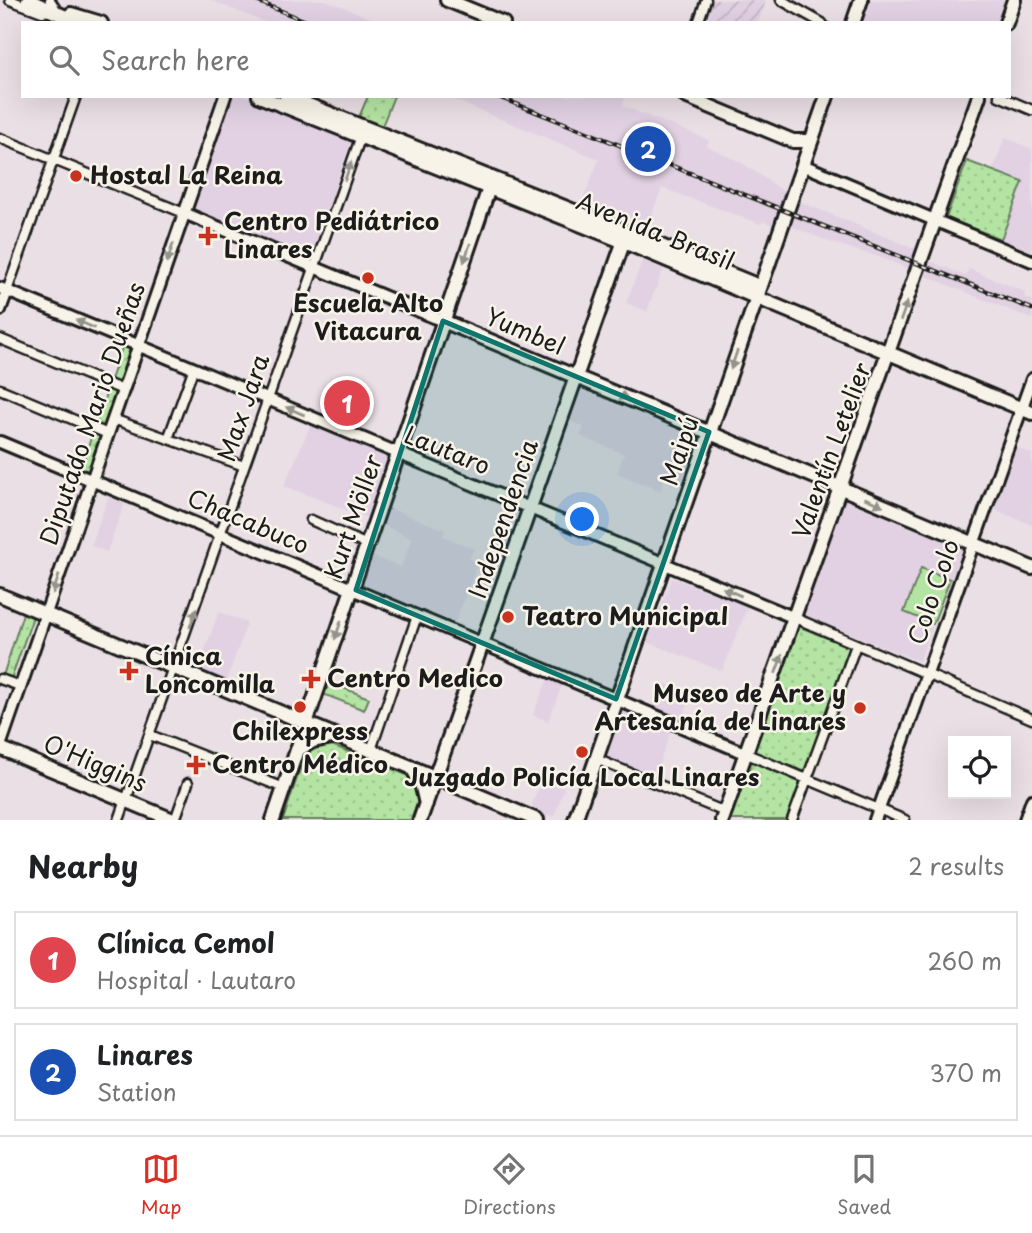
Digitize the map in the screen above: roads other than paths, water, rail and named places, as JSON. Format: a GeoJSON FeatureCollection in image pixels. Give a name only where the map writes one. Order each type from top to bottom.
{"type":"FeatureCollection","features":[{"type":"Feature","properties":{"kind":"main road"},"geometry":{"type":"LineString","coordinates":[[28,0],[95,21]]}},
{"type":"Feature","properties":{"kind":"main road"},"geometry":{"type":"LineString","coordinates":[[446,0],[498,21]]}},
{"type":"Feature","properties":{"kind":"main road"},"geometry":{"type":"LineString","coordinates":[[854,21],[862,0]]}},
{"type":"Feature","properties":{"kind":"main road"},"geometry":{"type":"LineString","coordinates":[[1007,21],[1014,0]]}},
{"type":"Feature","properties":{"kind":"main road"},"geometry":{"type":"LineString","coordinates":[[53,6],[76,21]]}},
{"type":"Feature","properties":{"kind":"main road","name":"Avenida Brasil"},"geometry":{"type":"LineString","coordinates":[[265,98],[502,183],[758,291],[890,353],[1027,410]]}},
{"type":"Feature","properties":{"kind":"main road","name":"Avenida Brasil"},"geometry":{"type":"LineString","coordinates":[[290,98],[489,188],[625,237]]}},
{"type":"Feature","properties":{"kind":"main road"},"geometry":{"type":"LineString","coordinates":[[690,98],[796,142],[811,141]]}},
{"type":"Feature","properties":{"kind":"main road","name":"Maipú"},"geometry":{"type":"LineString","coordinates":[[575,820],[826,98]]}},
{"type":"Feature","properties":{"kind":"main road","name":"Valentín Letelier"},"geometry":{"type":"LineString","coordinates":[[723,816],[937,221],[978,98]]}},
{"type":"Feature","properties":{"kind":"main road"},"geometry":{"type":"LineString","coordinates":[[777,135],[791,146],[803,165]]}},
{"type":"Feature","properties":{"kind":"main road"},"geometry":{"type":"LineString","coordinates":[[489,188],[502,183]]}},
{"type":"Feature","properties":{"kind":"main road","name":"Kurt Möller"},"geometry":{"type":"LineString","coordinates":[[273,820],[489,188]]}},
{"type":"Feature","properties":{"kind":"main road","name":"Independencia"},"geometry":{"type":"LineString","coordinates":[[420,820],[625,237]]}},
{"type":"Feature","properties":{"kind":"main road","name":"Yumbel"},"geometry":{"type":"LineString","coordinates":[[443,321],[1032,568]]}},
{"type":"Feature","properties":{"kind":"main road"},"geometry":{"type":"LineString","coordinates":[[0,596],[537,820]]}},
{"type":"Feature","properties":{"kind":"main road"},"geometry":{"type":"LineString","coordinates":[[297,750],[313,741],[337,736]]}},
{"type":"Feature","properties":{"kind":"main road","name":"O'Higgins"},"geometry":{"type":"LineString","coordinates":[[0,747],[174,820]]}},
{"type":"Feature","properties":{"kind":"main road"},"geometry":{"type":"LineString","coordinates":[[412,768],[421,783],[426,805]]}},
{"type":"Feature","properties":{"kind":"street"},"geometry":{"type":"LineString","coordinates":[[10,0],[42,12],[53,6]]}},
{"type":"Feature","properties":{"kind":"street"},"geometry":{"type":"LineString","coordinates":[[699,21],[706,0]]}},
{"type":"Feature","properties":{"kind":"street"},"geometry":{"type":"LineString","coordinates":[[781,0],[818,21]]}},
{"type":"Feature","properties":{"kind":"street"},"geometry":{"type":"LineString","coordinates":[[0,310],[3,289],[75,98]]}},
{"type":"Feature","properties":{"kind":"street","name":"Diputado Mario Dueñas"},"geometry":{"type":"LineString","coordinates":[[0,747],[224,98]]}},
{"type":"Feature","properties":{"kind":"street"},"geometry":{"type":"LineString","coordinates":[[1004,98],[1032,110]]}},
{"type":"Feature","properties":{"kind":"street","name":"Max Jara"},"geometry":{"type":"LineString","coordinates":[[120,820],[362,132]]}},
{"type":"Feature","properties":{"kind":"street","name":"Yumbel"},"geometry":{"type":"LineString","coordinates":[[0,138],[443,321]]}},
{"type":"Feature","properties":{"kind":"street"},"geometry":{"type":"LineString","coordinates":[[803,165],[1032,261]]}},
{"type":"Feature","properties":{"kind":"street","name":"Lautaro"},"geometry":{"type":"LineString","coordinates":[[3,289],[1032,719]]}},
{"type":"Feature","properties":{"kind":"street"},"geometry":{"type":"LineString","coordinates":[[0,339],[123,390]]}},
{"type":"Feature","properties":{"kind":"street"},"geometry":{"type":"LineString","coordinates":[[168,439],[193,370]]}},
{"type":"Feature","properties":{"kind":"street","name":"Colo Colo"},"geometry":{"type":"LineString","coordinates":[[877,815],[973,543],[1027,410],[1032,379]]}},
{"type":"Feature","properties":{"kind":"street"},"geometry":{"type":"LineString","coordinates":[[0,389],[108,434]]}},
{"type":"Feature","properties":{"kind":"street"},"geometry":{"type":"LineString","coordinates":[[113,419],[244,466]]}},
{"type":"Feature","properties":{"kind":"street","name":"Chacabuco"},"geometry":{"type":"LineString","coordinates":[[0,442],[807,779],[877,815],[905,820]]}},
{"type":"Feature","properties":{"kind":"street"},"geometry":{"type":"LineString","coordinates":[[312,520],[367,545]]}},
{"type":"Feature","properties":{"kind":"street"},"geometry":{"type":"LineString","coordinates":[[371,750],[417,616]]}},
{"type":"Feature","properties":{"kind":"street"},"geometry":{"type":"LineString","coordinates":[[792,820],[856,645]]}},
{"type":"Feature","properties":{"kind":"street"},"geometry":{"type":"LineString","coordinates":[[0,679],[20,686]]}},
{"type":"Feature","properties":{"kind":"street"},"geometry":{"type":"LineString","coordinates":[[150,734],[284,788]]}},
{"type":"Feature","properties":{"kind":"street"},"geometry":{"type":"LineString","coordinates":[[596,758],[723,816]]}},
{"type":"Feature","properties":{"kind":"street"},"geometry":{"type":"LineString","coordinates":[[174,820],[188,783]]}},
{"type":"Feature","properties":{"kind":"street"},"geometry":{"type":"LineString","coordinates":[[1025,820],[1032,800]]}},
{"type":"Feature","properties":{"kind":"railway"},"geometry":{"type":"LineString","coordinates":[[254,0],[306,21]]}},
{"type":"Feature","properties":{"kind":"railway"},"geometry":{"type":"LineString","coordinates":[[501,98],[1032,309]]}},
{"type":"Feature","properties":{"kind":"place","name":"Linares"},"geometry":{"type":"Point","coordinates":[648,149]}},
{"type":"Feature","properties":{"kind":"place","name":"Hostal La Reina"},"geometry":{"type":"Point","coordinates":[76,176]}},
{"type":"Feature","properties":{"kind":"place","name":"Centro Pediátrico Linares"},"geometry":{"type":"Point","coordinates":[208,236]}},
{"type":"Feature","properties":{"kind":"place","name":"Escuela Alto Vitacura"},"geometry":{"type":"Point","coordinates":[368,278]}},
{"type":"Feature","properties":{"kind":"place","name":"Clínica Cemol"},"geometry":{"type":"Point","coordinates":[347,403]}},
{"type":"Feature","properties":{"kind":"place","name":"Teatro Municipal"},"geometry":{"type":"Point","coordinates":[508,617]}},
{"type":"Feature","properties":{"kind":"place","name":"Cínica Loncomilla"},"geometry":{"type":"Point","coordinates":[129,671]}},
{"type":"Feature","properties":{"kind":"place","name":"Centro Medico"},"geometry":{"type":"Point","coordinates":[311,679]}},
{"type":"Feature","properties":{"kind":"place","name":"Chilexpress"},"geometry":{"type":"Point","coordinates":[300,707]}},
{"type":"Feature","properties":{"kind":"place","name":"Museo de Arte y Artesanía de Linares"},"geometry":{"type":"Point","coordinates":[860,708]}},
{"type":"Feature","properties":{"kind":"place","name":"Juzgado Policía Local Linares"},"geometry":{"type":"Point","coordinates":[582,752]}},
{"type":"Feature","properties":{"kind":"place","name":"Centro Médico"},"geometry":{"type":"Point","coordinates":[196,765]}}]}
